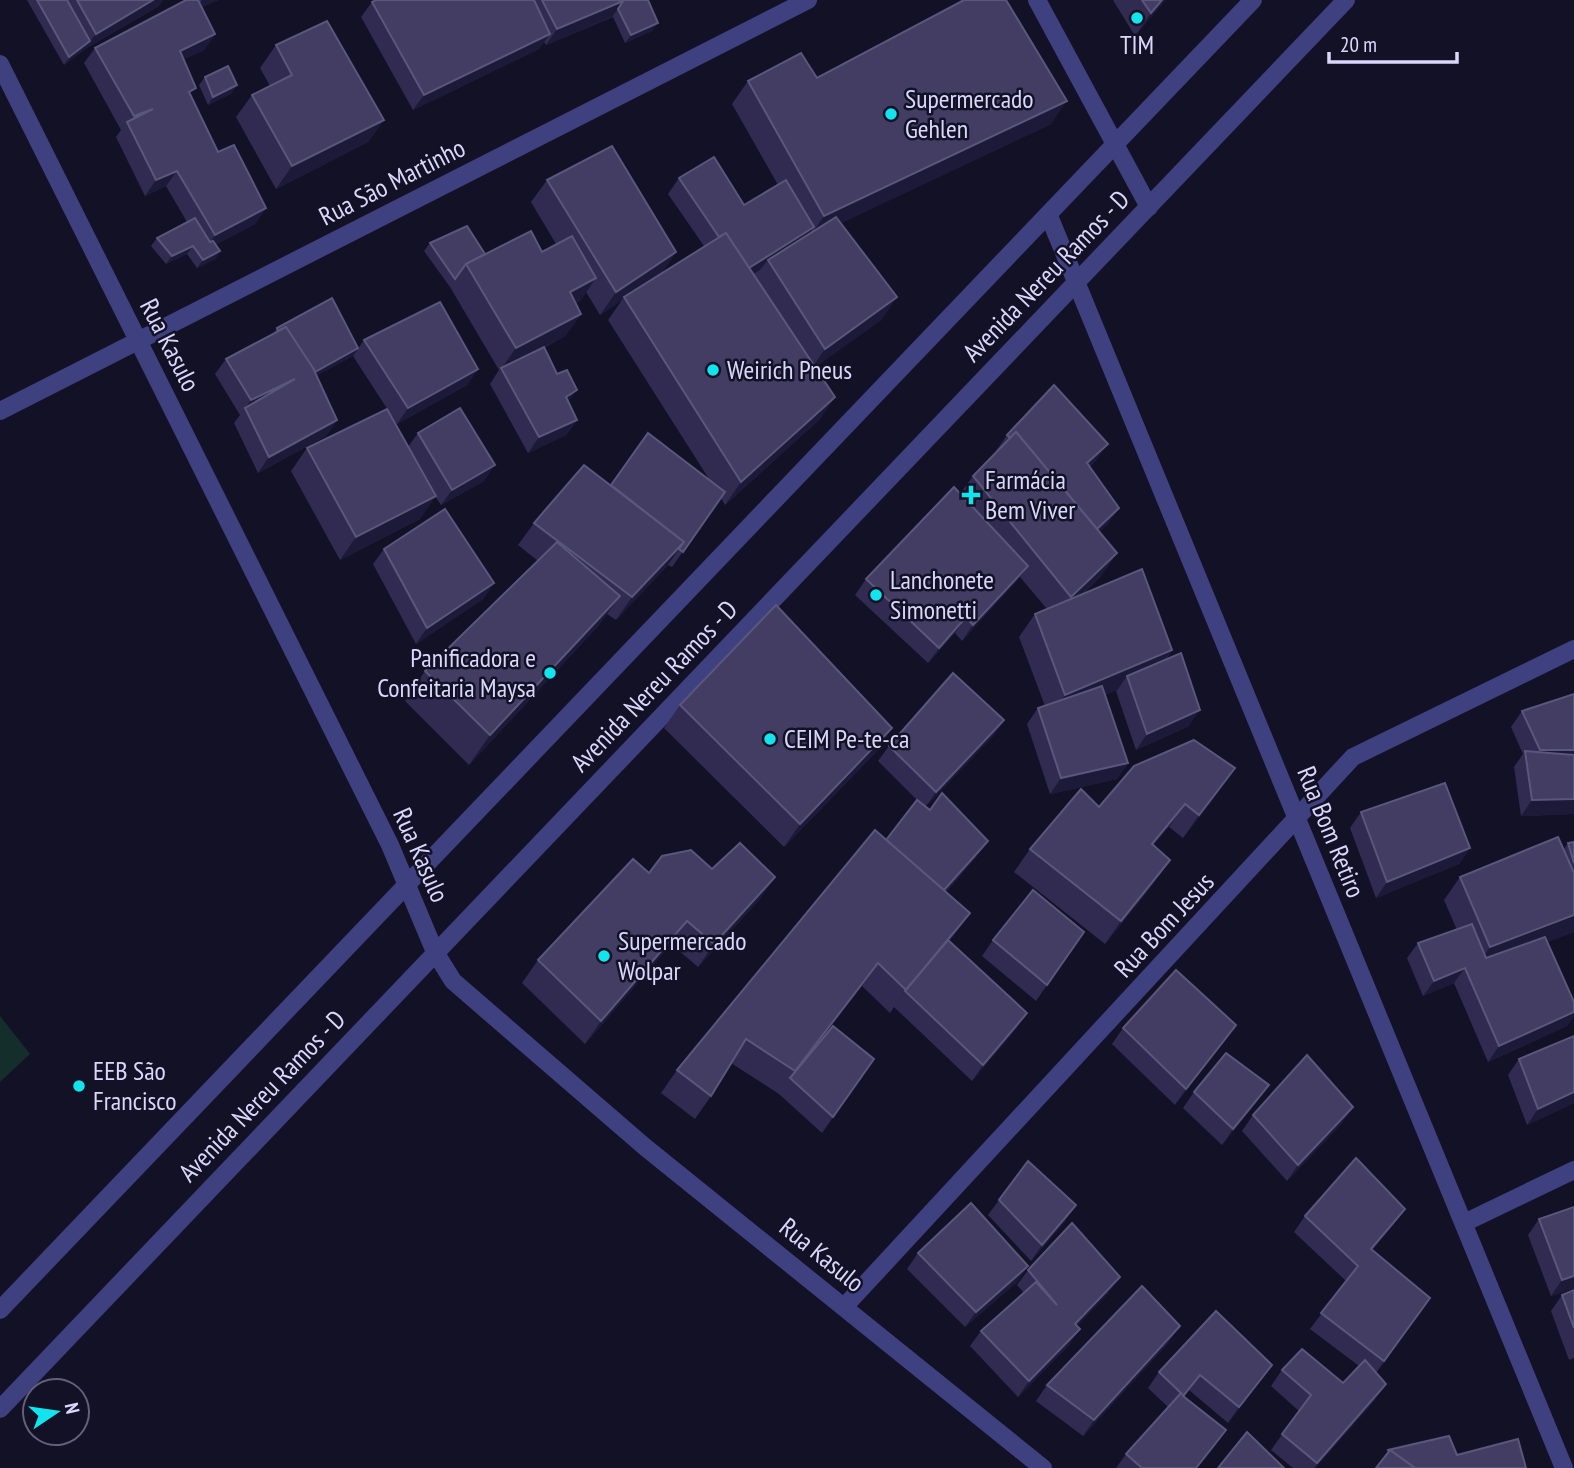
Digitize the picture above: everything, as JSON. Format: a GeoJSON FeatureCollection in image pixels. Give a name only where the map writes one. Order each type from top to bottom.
{"type":"FeatureCollection","features":[{"type":"Feature","properties":{"kind":"street","name":"Rua São Martinho"},"geometry":{"type":"LineString","coordinates":[[0,411],[808,0]]}},
{"type":"Feature","properties":{"kind":"street"},"geometry":{"type":"LineString","coordinates":[[1037,0],[1149,207]]}},
{"type":"Feature","properties":{"kind":"street","name":"Avenida Nereu Ramos - D"},"geometry":{"type":"LineString","coordinates":[[0,1310],[405,883],[1049,216],[1253,0]]}},
{"type":"Feature","properties":{"kind":"street","name":"Avenida Nereu Ramos - D"},"geometry":{"type":"LineString","coordinates":[[0,1409],[1346,0]]}},
{"type":"Feature","properties":{"kind":"street","name":"Rua Kasulo"},"geometry":{"type":"LineString","coordinates":[[0,64],[390,845],[435,952],[453,981],[645,1147],[1044,1468]]}},
{"type":"Feature","properties":{"kind":"street","name":"Rua Bom Retiro"},"geometry":{"type":"LineString","coordinates":[[1049,216],[1564,1468]]}},
{"type":"Feature","properties":{"kind":"street","name":"Rua Bom Jesus"},"geometry":{"type":"LineString","coordinates":[[844,1307],[1353,757],[1574,649]]}},
{"type":"Feature","properties":{"kind":"street"},"geometry":{"type":"LineString","coordinates":[[1464,1223],[1574,1170]]}},
{"type":"Feature","properties":{"kind":"green space"},"geometry":{"type":"Polygon","coordinates":[[[0,1016],[30,1054],[0,1082],[0,1016]]]}},
{"type":"Feature","properties":{"kind":"building"},"geometry":{"type":"Polygon","coordinates":[[[37,0],[67,0],[90,41],[69,57],[37,0]]]}},
{"type":"Feature","properties":{"kind":"building"},"geometry":{"type":"Polygon","coordinates":[[[77,0],[153,0],[96,34],[77,0]]]}},
{"type":"Feature","properties":{"kind":"building"},"geometry":{"type":"Polygon","coordinates":[[[186,0],[198,0],[215,34],[180,51],[196,88],[189,92],[218,152],[234,145],[266,208],[215,235],[177,171],[156,180],[127,122],[153,109],[134,116],[95,48],[186,0]]]}},
{"type":"Feature","properties":{"kind":"building"},"geometry":{"type":"Polygon","coordinates":[[[534,0],[550,34],[424,95],[372,2],[534,0]]]}},
{"type":"Feature","properties":{"kind":"building"},"geometry":{"type":"Polygon","coordinates":[[[542,0],[623,0],[623,1],[557,29],[542,0]]]}},
{"type":"Feature","properties":{"kind":"building"},"geometry":{"type":"Polygon","coordinates":[[[623,0],[648,0],[658,23],[631,35],[618,9],[623,0]]]}},
{"type":"Feature","properties":{"kind":"building","name":"Supermercado Gehlen"},"geometry":{"type":"Polygon","coordinates":[[[964,0],[1006,0],[1067,101],[824,216],[748,81],[801,53],[817,78],[964,0]]]}},
{"type":"Feature","properties":{"kind":"building"},"geometry":{"type":"Polygon","coordinates":[[[1142,0],[1162,0],[1151,13],[1142,0]]]}},
{"type":"Feature","properties":{"kind":"building"},"geometry":{"type":"Polygon","coordinates":[[[327,21],[384,120],[292,166],[252,95],[292,75],[276,45],[327,21]]]}},
{"type":"Feature","properties":{"kind":"building"},"geometry":{"type":"Polygon","coordinates":[[[228,66],[237,85],[213,97],[205,77],[228,66]]]}},
{"type":"Feature","properties":{"kind":"building"},"geometry":{"type":"Polygon","coordinates":[[[612,146],[676,252],[616,292],[547,180],[612,146]]]}},
{"type":"Feature","properties":{"kind":"building"},"geometry":{"type":"Polygon","coordinates":[[[714,157],[744,205],[786,180],[814,227],[749,268],[726,233],[719,237],[679,178],[714,157]]]}},
{"type":"Feature","properties":{"kind":"building"},"geometry":{"type":"Polygon","coordinates":[[[836,217],[897,297],[825,349],[768,260],[836,217]]]}},
{"type":"Feature","properties":{"kind":"building"},"geometry":{"type":"Polygon","coordinates":[[[195,218],[210,242],[213,241],[220,251],[203,260],[193,246],[172,256],[157,238],[195,218]]]}},
{"type":"Feature","properties":{"kind":"building"},"geometry":{"type":"Polygon","coordinates":[[[467,226],[485,254],[466,264],[455,279],[430,243],[467,226]]]}},
{"type":"Feature","properties":{"kind":"building"},"geometry":{"type":"Polygon","coordinates":[[[531,231],[542,252],[572,236],[596,278],[570,292],[581,314],[516,348],[466,264],[531,231]]]}},
{"type":"Feature","properties":{"kind":"building","name":"Weirich Pneus"},"geometry":{"type":"Polygon","coordinates":[[[726,233],[835,397],[741,482],[624,297],[726,233]]]}},
{"type":"Feature","properties":{"kind":"building"},"geometry":{"type":"Polygon","coordinates":[[[332,298],[358,348],[315,372],[286,327],[278,331],[277,328],[332,298]]]}},
{"type":"Feature","properties":{"kind":"building"},"geometry":{"type":"Polygon","coordinates":[[[440,302],[478,369],[408,408],[364,340],[440,302]]]}},
{"type":"Feature","properties":{"kind":"building"},"geometry":{"type":"Polygon","coordinates":[[[286,327],[313,368],[337,420],[269,457],[245,408],[295,379],[251,400],[226,359],[286,327]]]}},
{"type":"Feature","properties":{"kind":"building"},"geometry":{"type":"Polygon","coordinates":[[[544,347],[557,374],[567,370],[577,390],[566,397],[577,420],[539,437],[501,368],[544,347]]]}},
{"type":"Feature","properties":{"kind":"building"},"geometry":{"type":"Polygon","coordinates":[[[1054,385],[1108,444],[1087,463],[1119,508],[1097,529],[1016,432],[1010,438],[1007,435],[1054,385]]]}},
{"type":"Feature","properties":{"kind":"building"},"geometry":{"type":"Polygon","coordinates":[[[460,408],[495,465],[452,490],[418,433],[460,408]]]}},
{"type":"Feature","properties":{"kind":"building"},"geometry":{"type":"Polygon","coordinates":[[[387,409],[436,496],[356,537],[307,448],[387,409]]]}},
{"type":"Feature","properties":{"kind":"building"},"geometry":{"type":"Polygon","coordinates":[[[1016,432],[1117,553],[1071,597],[973,476],[1016,432]]]}},
{"type":"Feature","properties":{"kind":"building"},"geometry":{"type":"Polygon","coordinates":[[[648,433],[725,492],[683,552],[679,549],[684,542],[611,485],[648,433]]]}},
{"type":"Feature","properties":{"kind":"building"},"geometry":{"type":"Polygon","coordinates":[[[584,465],[684,542],[632,597],[534,523],[584,465]]]}},
{"type":"Feature","properties":{"kind":"building"},"geometry":{"type":"Polygon","coordinates":[[[954,487],[1028,566],[973,625],[966,617],[939,648],[866,579],[954,487]]]}},
{"type":"Feature","properties":{"kind":"building"},"geometry":{"type":"Polygon","coordinates":[[[445,509],[494,583],[427,628],[384,549],[445,509]]]}},
{"type":"Feature","properties":{"kind":"building"},"geometry":{"type":"Polygon","coordinates":[[[557,542],[620,596],[490,735],[425,671],[557,542]]]}},
{"type":"Feature","properties":{"kind":"building"},"geometry":{"type":"Polygon","coordinates":[[[1142,569],[1172,650],[1065,695],[1035,614],[1142,569]]]}},
{"type":"Feature","properties":{"kind":"building","name":"CEIM Pe-te-ca"},"geometry":{"type":"Polygon","coordinates":[[[776,605],[892,728],[800,824],[680,705],[776,605]]]}},
{"type":"Feature","properties":{"kind":"building"},"geometry":{"type":"Polygon","coordinates":[[[1181,653],[1200,710],[1147,734],[1127,676],[1181,653]]]}},
{"type":"Feature","properties":{"kind":"building"},"geometry":{"type":"Polygon","coordinates":[[[953,673],[1004,720],[936,792],[889,746],[953,673]]]}},
{"type":"Feature","properties":{"kind":"building"},"geometry":{"type":"Polygon","coordinates":[[[1102,686],[1128,763],[1061,778],[1038,708],[1102,686]]]}},
{"type":"Feature","properties":{"kind":"building"},"geometry":{"type":"Polygon","coordinates":[[[1574,694],[1574,750],[1540,750],[1522,711],[1574,694]]]}},
{"type":"Feature","properties":{"kind":"building"},"geometry":{"type":"Polygon","coordinates":[[[1194,740],[1235,768],[1199,815],[1185,804],[1152,844],[1170,860],[1121,921],[1030,849],[1081,789],[1099,807],[1134,766],[1194,740]]]}},
{"type":"Feature","properties":{"kind":"building"},"geometry":{"type":"Polygon","coordinates":[[[1525,751],[1574,755],[1574,799],[1532,800],[1525,751]]]}},
{"type":"Feature","properties":{"kind":"building"},"geometry":{"type":"Polygon","coordinates":[[[1445,783],[1470,848],[1387,882],[1361,812],[1445,783]]]}},
{"type":"Feature","properties":{"kind":"building"},"geometry":{"type":"Polygon","coordinates":[[[942,793],[988,841],[944,890],[886,840],[917,800],[930,810],[942,793]]]}},
{"type":"Feature","properties":{"kind":"building"},"geometry":{"type":"Polygon","coordinates":[[[875,830],[970,913],[906,990],[878,963],[795,1071],[746,1039],[711,1096],[677,1070],[875,830]]]}},
{"type":"Feature","properties":{"kind":"building"},"geometry":{"type":"Polygon","coordinates":[[[1558,837],[1574,873],[1574,915],[1490,947],[1460,877],[1558,837]]]}},
{"type":"Feature","properties":{"kind":"building"},"geometry":{"type":"Polygon","coordinates":[[[1574,842],[1574,863],[1568,843],[1574,842]]]}},
{"type":"Feature","properties":{"kind":"building","name":"Supermercado Wolpar"},"geometry":{"type":"Polygon","coordinates":[[[740,843],[775,877],[714,944],[687,921],[601,1021],[538,960],[633,859],[649,873],[662,856],[691,850],[712,869],[740,843]]]}},
{"type":"Feature","properties":{"kind":"building"},"geometry":{"type":"Polygon","coordinates":[[[1033,890],[1084,932],[1047,985],[993,940],[1033,890]]]}},
{"type":"Feature","properties":{"kind":"building"},"geometry":{"type":"Polygon","coordinates":[[[1472,924],[1486,958],[1545,937],[1574,1002],[1574,1012],[1499,1046],[1465,968],[1434,981],[1418,943],[1472,924]]]}},
{"type":"Feature","properties":{"kind":"building"},"geometry":{"type":"Polygon","coordinates":[[[948,940],[1027,1013],[983,1065],[905,991],[948,940]]]}},
{"type":"Feature","properties":{"kind":"building"},"geometry":{"type":"Polygon","coordinates":[[[1176,970],[1236,1025],[1186,1089],[1123,1028],[1176,970]]]}},
{"type":"Feature","properties":{"kind":"building"},"geometry":{"type":"Polygon","coordinates":[[[833,1026],[874,1059],[833,1117],[790,1078],[833,1026]]]}},
{"type":"Feature","properties":{"kind":"building"},"geometry":{"type":"Polygon","coordinates":[[[1574,1036],[1574,1092],[1538,1109],[1519,1059],[1574,1036]]]}},
{"type":"Feature","properties":{"kind":"building"},"geometry":{"type":"Polygon","coordinates":[[[1226,1053],[1269,1085],[1233,1129],[1194,1092],[1226,1053]]]}},
{"type":"Feature","properties":{"kind":"building"},"geometry":{"type":"Polygon","coordinates":[[[1307,1055],[1353,1107],[1298,1165],[1253,1115],[1307,1055]]]}},
{"type":"Feature","properties":{"kind":"building"},"geometry":{"type":"Polygon","coordinates":[[[1356,1158],[1405,1209],[1371,1249],[1430,1298],[1384,1361],[1321,1313],[1358,1266],[1305,1216],[1356,1158]]]}},
{"type":"Feature","properties":{"kind":"building"},"geometry":{"type":"Polygon","coordinates":[[[1028,1161],[1076,1205],[1042,1245],[999,1200],[1028,1161]]]}},
{"type":"Feature","properties":{"kind":"building"},"geometry":{"type":"Polygon","coordinates":[[[971,1203],[1028,1266],[976,1312],[918,1253],[971,1203]]]}},
{"type":"Feature","properties":{"kind":"building"},"geometry":{"type":"Polygon","coordinates":[[[1574,1207],[1574,1276],[1562,1280],[1539,1219],[1574,1207]]]}},
{"type":"Feature","properties":{"kind":"building"},"geometry":{"type":"Polygon","coordinates":[[[1072,1223],[1120,1277],[1075,1324],[1080,1329],[1029,1381],[981,1331],[1036,1282],[1057,1305],[1028,1270],[1072,1223]]]}},
{"type":"Feature","properties":{"kind":"building"},"geometry":{"type":"Polygon","coordinates":[[[1142,1286],[1180,1326],[1094,1420],[1047,1385],[1142,1286]]]}},
{"type":"Feature","properties":{"kind":"building"},"geometry":{"type":"Polygon","coordinates":[[[1574,1290],[1574,1328],[1562,1295],[1574,1290]]]}},
{"type":"Feature","properties":{"kind":"building"},"geometry":{"type":"Polygon","coordinates":[[[1216,1311],[1272,1365],[1239,1407],[1200,1375],[1183,1396],[1226,1430],[1196,1468],[1142,1468],[1126,1454],[1181,1393],[1159,1372],[1216,1311]]]}},
{"type":"Feature","properties":{"kind":"building"},"geometry":{"type":"Polygon","coordinates":[[[1302,1349],[1343,1383],[1365,1360],[1386,1384],[1317,1463],[1282,1434],[1311,1395],[1282,1370],[1302,1349]]]}},
{"type":"Feature","properties":{"kind":"building"},"geometry":{"type":"Polygon","coordinates":[[[1247,1432],[1284,1468],[1218,1468],[1247,1432]]]}},
{"type":"Feature","properties":{"kind":"building"},"geometry":{"type":"Polygon","coordinates":[[[1449,1436],[1457,1455],[1518,1439],[1526,1468],[1415,1468],[1388,1450],[1449,1436]]]}},
{"type":"Feature","properties":{"kind":"building"},"geometry":{"type":"Polygon","coordinates":[[[1390,1450],[1415,1468],[1376,1468],[1390,1450]]]}},
{"type":"Feature","properties":{"kind":"place","name":"TIM"},"geometry":{"type":"Point","coordinates":[1137,18]}},
{"type":"Feature","properties":{"kind":"place","name":"Supermercado Gehlen"},"geometry":{"type":"Point","coordinates":[891,114]}},
{"type":"Feature","properties":{"kind":"place","name":"Weirich Pneus"},"geometry":{"type":"Point","coordinates":[713,370]}},
{"type":"Feature","properties":{"kind":"place","name":"Farmácia Bem Viver"},"geometry":{"type":"Point","coordinates":[971,495]}},
{"type":"Feature","properties":{"kind":"place","name":"Lanchonete Simonetti"},"geometry":{"type":"Point","coordinates":[876,595]}},
{"type":"Feature","properties":{"kind":"place","name":"Panificadora e Confeitaria Maysa"},"geometry":{"type":"Point","coordinates":[550,673]}},
{"type":"Feature","properties":{"kind":"place","name":"CEIM Pe-te-ca"},"geometry":{"type":"Point","coordinates":[770,739]}},
{"type":"Feature","properties":{"kind":"place","name":"Supermercado Wolpar"},"geometry":{"type":"Point","coordinates":[604,956]}},
{"type":"Feature","properties":{"kind":"place","name":"EEB São Francisco"},"geometry":{"type":"Point","coordinates":[79,1086]}}]}
